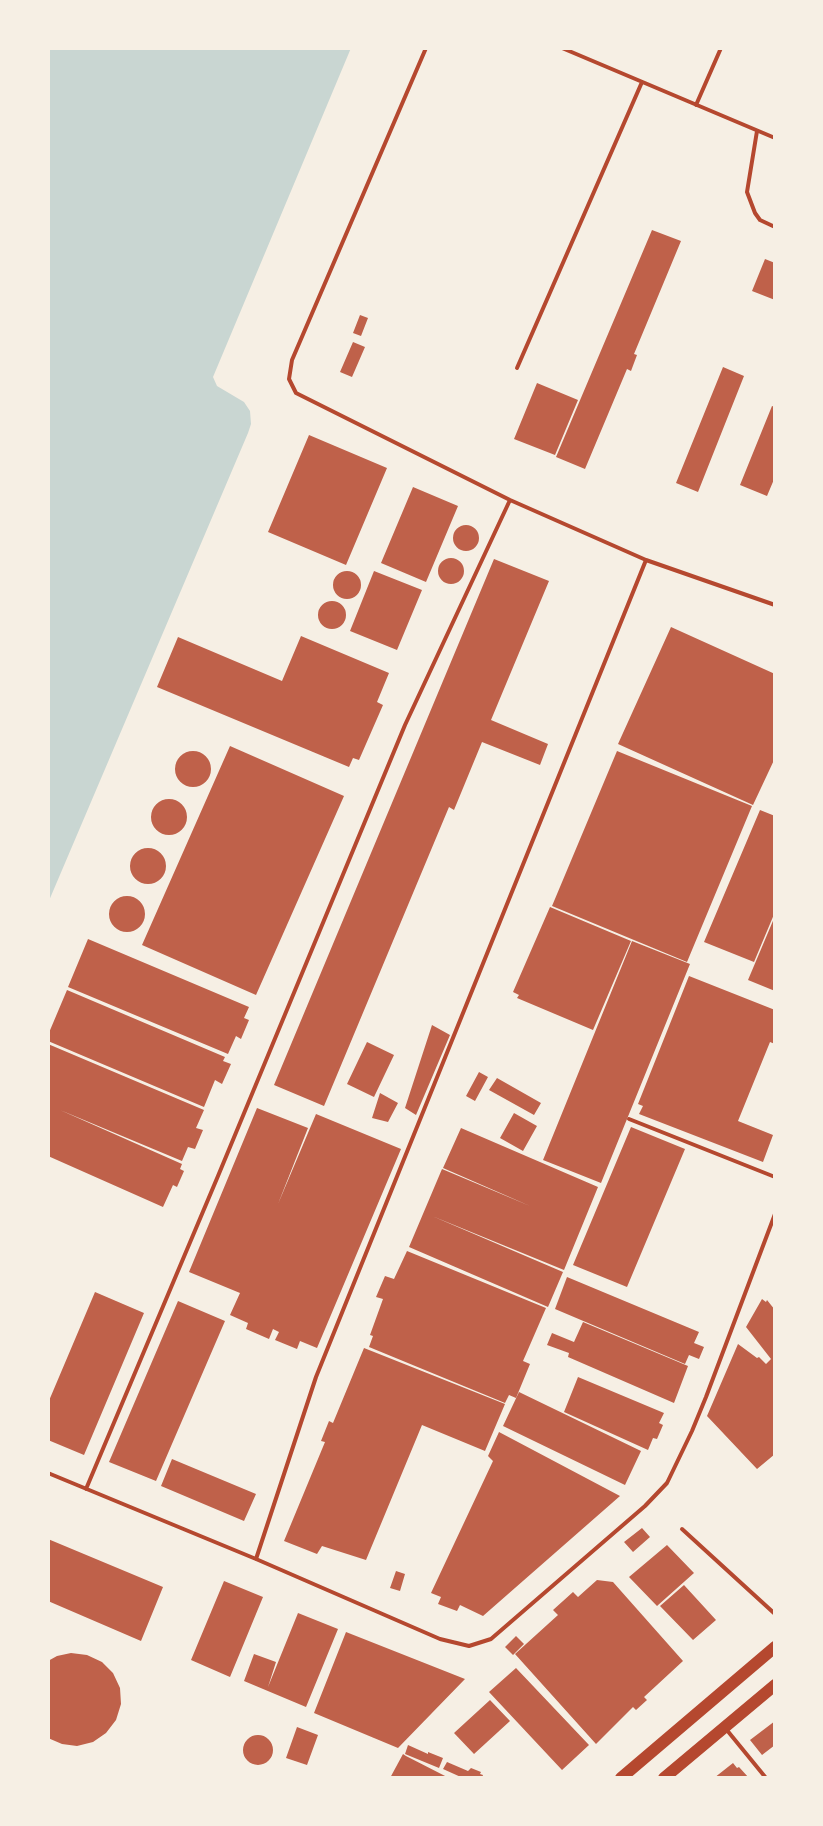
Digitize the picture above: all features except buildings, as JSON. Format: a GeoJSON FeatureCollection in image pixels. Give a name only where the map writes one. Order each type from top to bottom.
{"type":"FeatureCollection","features":[{"type":"Feature","properties":{"kind":"highway"},"geometry":{"type":"LineString","coordinates":[[621,1778],[775,1647]]}},
{"type":"Feature","properties":{"kind":"highway"},"geometry":{"type":"LineString","coordinates":[[664,1778],[775,1685]]}},
{"type":"Feature","properties":{"kind":"lane"},"geometry":{"type":"LineString","coordinates":[[426,48],[292,360],[289,379],[296,393],[510,500],[646,560],[775,605]]}},
{"type":"Feature","properties":{"kind":"lane"},"geometry":{"type":"LineString","coordinates":[[562,48],[775,138]]}},
{"type":"Feature","properties":{"kind":"lane"},"geometry":{"type":"LineString","coordinates":[[696,105],[721,48]]}},
{"type":"Feature","properties":{"kind":"lane"},"geometry":{"type":"LineString","coordinates":[[517,368],[642,82]]}},
{"type":"Feature","properties":{"kind":"lane"},"geometry":{"type":"LineString","coordinates":[[757,131],[747,192],[760,220],[775,227]]}},
{"type":"Feature","properties":{"kind":"lane"},"geometry":{"type":"LineString","coordinates":[[86,1489],[405,725],[510,500]]}},
{"type":"Feature","properties":{"kind":"lane"},"geometry":{"type":"LineString","coordinates":[[256,1559],[316,1377],[646,560]]}},
{"type":"Feature","properties":{"kind":"lane"},"geometry":{"type":"LineString","coordinates":[[629,1119],[775,1177]]}},
{"type":"Feature","properties":{"kind":"lane"},"geometry":{"type":"LineString","coordinates":[[48,1473],[440,1639],[469,1646],[491,1639],[645,1506],[667,1483],[702,1409],[775,1214]]}},
{"type":"Feature","properties":{"kind":"lane"},"geometry":{"type":"LineString","coordinates":[[682,1529],[775,1614]]}},
{"type":"Feature","properties":{"kind":"lane"},"geometry":{"type":"LineString","coordinates":[[725,1727],[766,1778]]}},
{"type":"Feature","properties":{"kind":"shaded area"},"geometry":{"type":"Polygon","coordinates":[[[48,48],[351,48],[213,377],[217,386],[244,402],[250,411],[248,433],[48,903],[48,48]]]}}]}
